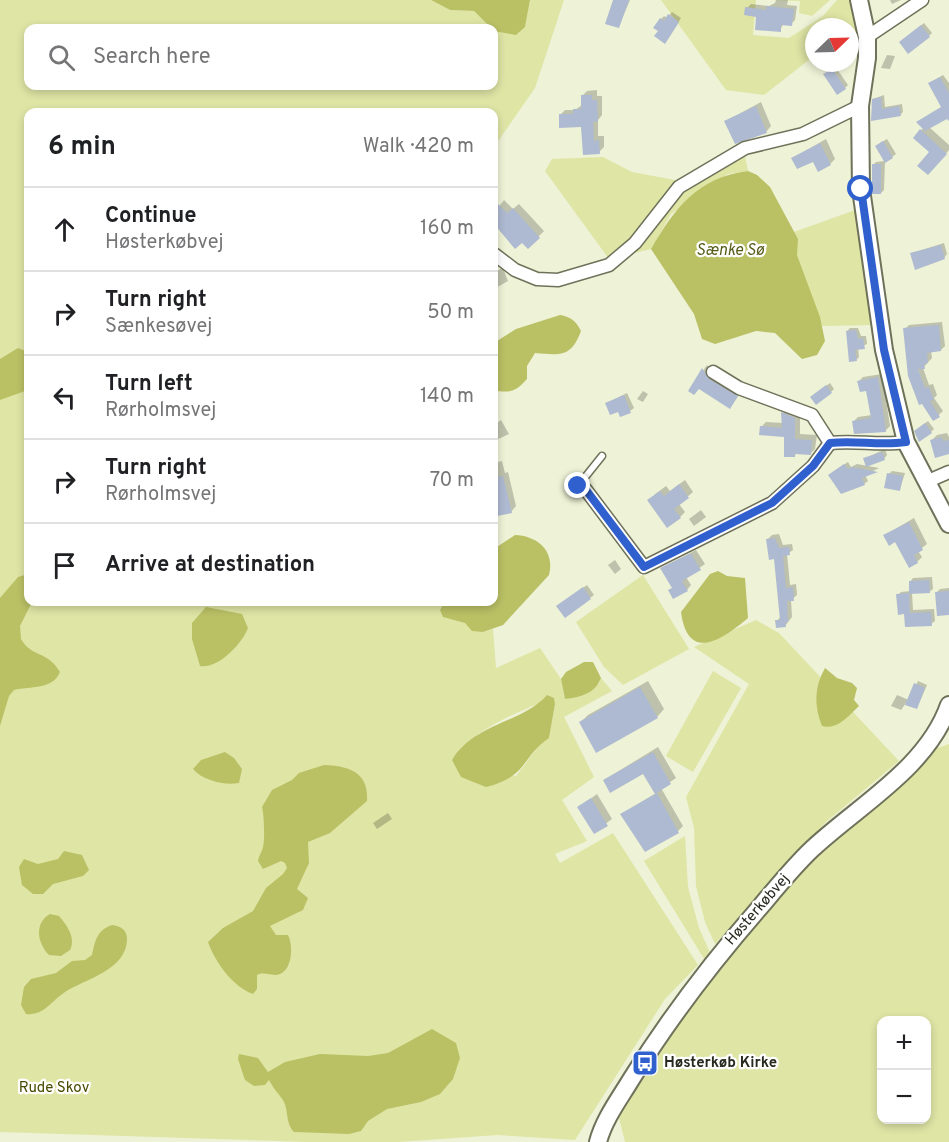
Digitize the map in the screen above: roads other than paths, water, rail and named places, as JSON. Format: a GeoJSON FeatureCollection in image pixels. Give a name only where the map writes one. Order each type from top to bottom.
{"type":"FeatureCollection","features":[{"type":"Feature","properties":{"kind":"street"},"geometry":{"type":"LineString","coordinates":[[859,0],[867,37],[867,58],[860,106],[861,189],[884,350],[906,442],[949,524]]}},
{"type":"Feature","properties":{"kind":"street"},"geometry":{"type":"LineString","coordinates":[[867,37],[922,0]]}},
{"type":"Feature","properties":{"kind":"street"},"geometry":{"type":"LineString","coordinates":[[498,257],[515,270],[537,279],[558,280],[609,265],[635,243],[679,188],[745,148],[803,134],[860,106]]}},
{"type":"Feature","properties":{"kind":"street"},"geometry":{"type":"LineString","coordinates":[[712,372],[739,388],[812,415],[830,443]]}},
{"type":"Feature","properties":{"kind":"street"},"geometry":{"type":"LineString","coordinates":[[578,486],[586,490],[644,567],[772,503],[813,466],[830,443],[850,440],[884,445],[906,442]]}},
{"type":"Feature","properties":{"kind":"street"},"geometry":{"type":"LineString","coordinates":[[926,482],[949,472]]}},
{"type":"Feature","properties":{"kind":"street","name":"Høsterkøbvej"},"geometry":{"type":"LineString","coordinates":[[598,1142],[604,1125],[642,1062],[717,957],[804,856],[845,818],[900,775],[920,755],[931,743],[949,705]]}},
{"type":"Feature","properties":{"kind":"lane"},"geometry":{"type":"LineString","coordinates":[[578,486],[602,456]]}},
{"type":"Feature","properties":{"kind":"water"},"geometry":{"type":"Polygon","coordinates":[[[431,0],[530,0],[525,27],[516,35],[498,32],[498,24],[487,24],[474,11],[450,10],[431,0]]]}},
{"type":"Feature","properties":{"kind":"water","name":"Sænke Sø"},"geometry":{"type":"Polygon","coordinates":[[[748,171],[757,175],[770,187],[798,239],[797,255],[820,317],[825,341],[817,355],[802,359],[775,333],[756,331],[715,344],[702,339],[694,314],[651,249],[669,221],[689,197],[715,180],[730,174],[748,171]]]}},
{"type":"Feature","properties":{"kind":"water"},"geometry":{"type":"Polygon","coordinates":[[[560,315],[573,320],[581,331],[573,346],[564,353],[535,353],[527,366],[527,379],[511,391],[498,391],[498,340],[516,329],[560,315]]]}},
{"type":"Feature","properties":{"kind":"water"},"geometry":{"type":"Polygon","coordinates":[[[18,348],[24,350],[24,391],[0,400],[0,359],[18,348]]]}},
{"type":"Feature","properties":{"kind":"water"},"geometry":{"type":"Polygon","coordinates":[[[515,535],[531,538],[547,552],[550,559],[549,575],[503,625],[483,632],[472,631],[465,623],[443,617],[440,610],[442,606],[498,606],[498,546],[515,535]]]}},
{"type":"Feature","properties":{"kind":"water"},"geometry":{"type":"Polygon","coordinates":[[[718,571],[727,576],[745,578],[748,618],[718,639],[699,642],[691,638],[685,628],[681,612],[710,574],[718,571]]]}},
{"type":"Feature","properties":{"kind":"water"},"geometry":{"type":"Polygon","coordinates":[[[24,575],[24,606],[30,606],[20,626],[21,639],[30,649],[50,660],[60,672],[57,678],[47,685],[14,690],[9,696],[0,726],[0,598],[18,577],[24,575]]]}},
{"type":"Feature","properties":{"kind":"water"},"geometry":{"type":"Polygon","coordinates":[[[206,607],[242,614],[248,628],[235,648],[222,660],[207,666],[200,666],[192,639],[192,623],[206,607]]]}},
{"type":"Feature","properties":{"kind":"water"},"geometry":{"type":"Polygon","coordinates":[[[584,662],[593,662],[601,678],[595,688],[586,694],[565,699],[561,679],[566,672],[584,662]]]}},
{"type":"Feature","properties":{"kind":"water"},"geometry":{"type":"Polygon","coordinates":[[[825,668],[837,678],[852,683],[857,688],[854,700],[859,706],[838,724],[828,727],[822,726],[817,704],[817,689],[825,668]]]}},
{"type":"Feature","properties":{"kind":"water"},"geometry":{"type":"Polygon","coordinates":[[[547,695],[554,698],[555,704],[549,738],[517,772],[500,783],[486,787],[461,777],[452,760],[461,748],[485,731],[525,712],[547,695]]]}},
{"type":"Feature","properties":{"kind":"water"},"geometry":{"type":"Polygon","coordinates":[[[225,752],[234,758],[242,769],[239,783],[227,784],[214,781],[193,769],[201,760],[225,752]]]}},
{"type":"Feature","properties":{"kind":"water"},"geometry":{"type":"Polygon","coordinates":[[[324,765],[342,767],[356,772],[365,783],[367,801],[330,833],[308,842],[309,863],[297,889],[308,898],[303,910],[270,926],[276,935],[288,935],[291,944],[290,962],[280,974],[257,975],[257,989],[253,994],[232,980],[215,958],[208,942],[223,928],[253,911],[266,888],[287,868],[281,861],[263,869],[258,861],[264,844],[262,807],[272,790],[292,780],[299,773],[324,765]]]}},
{"type":"Feature","properties":{"kind":"water"},"geometry":{"type":"Polygon","coordinates":[[[64,851],[82,855],[89,870],[83,876],[53,884],[43,894],[33,894],[22,885],[19,867],[24,859],[38,864],[58,859],[64,851]]]}},
{"type":"Feature","properties":{"kind":"water"},"geometry":{"type":"Polygon","coordinates":[[[50,914],[59,916],[71,936],[70,950],[61,956],[49,955],[40,939],[41,923],[50,914]]]}},
{"type":"Feature","properties":{"kind":"water"},"geometry":{"type":"Polygon","coordinates":[[[112,925],[118,926],[127,936],[125,950],[120,959],[104,972],[65,992],[38,1013],[26,1014],[21,1005],[24,987],[31,979],[56,973],[72,961],[85,960],[92,955],[100,933],[112,925]]]}},
{"type":"Feature","properties":{"kind":"water"},"geometry":{"type":"Polygon","coordinates":[[[432,1029],[456,1043],[460,1058],[453,1079],[440,1094],[421,1102],[387,1109],[368,1121],[361,1131],[349,1134],[294,1132],[289,1125],[283,1100],[269,1080],[265,1085],[254,1086],[245,1080],[238,1059],[239,1054],[258,1058],[268,1072],[285,1062],[320,1054],[368,1056],[388,1053],[432,1029]]]}},
{"type":"Feature","properties":{"kind":"place","name":"Høsterkøb Kirke"},"geometry":{"type":"Point","coordinates":[645,1063]}},
{"type":"Feature","properties":{"kind":"park label","name":"Rude Skov"},"geometry":{"type":"Point","coordinates":[54,1088]}}]}
